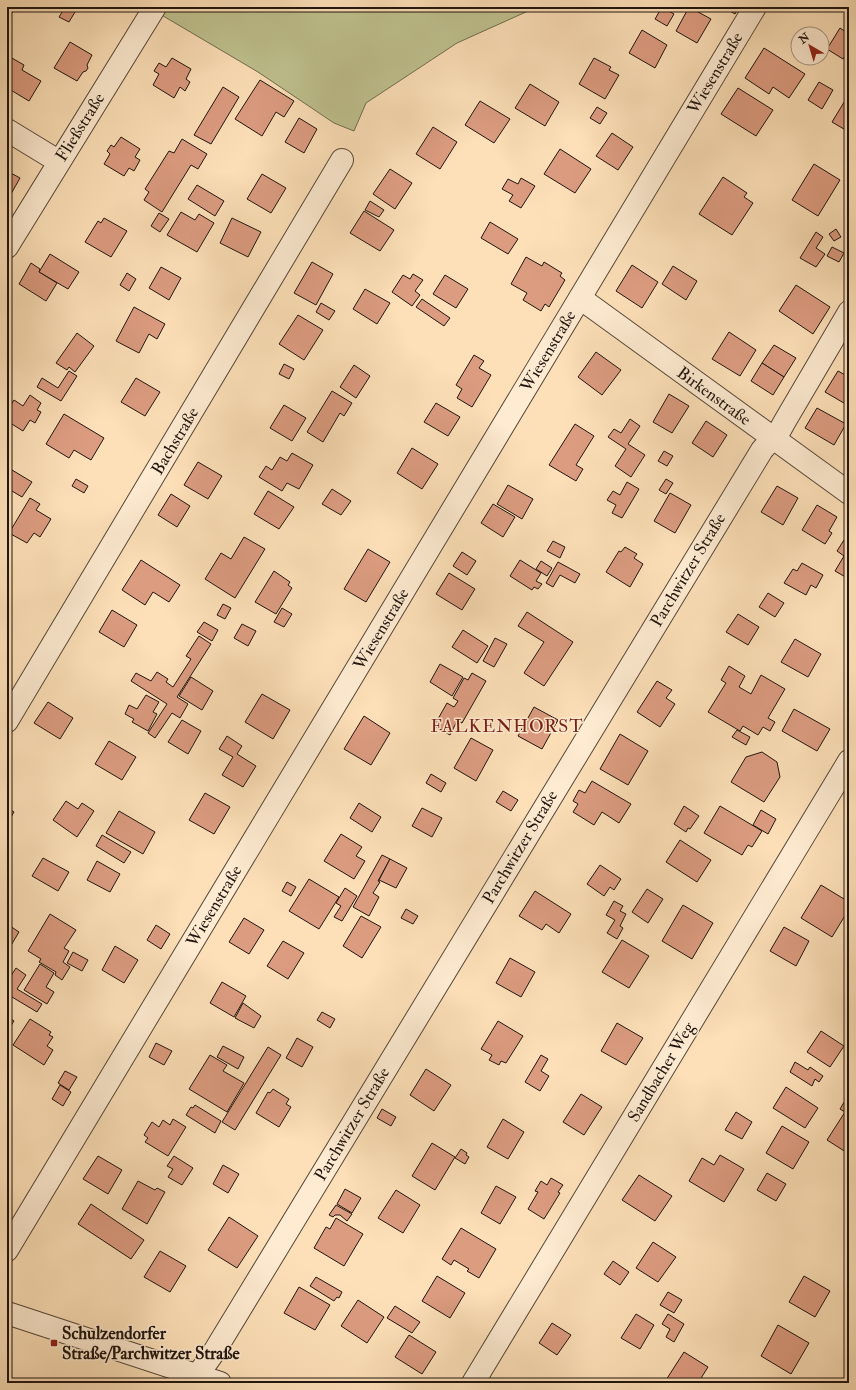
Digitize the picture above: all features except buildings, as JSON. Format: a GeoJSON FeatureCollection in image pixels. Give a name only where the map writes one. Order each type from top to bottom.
{"type":"FeatureCollection","features":[{"type":"Feature","properties":{"kind":"street","name":"Fließstraße"},"geometry":{"type":"LineString","coordinates":[[7,247],[58,161],[154,7]]}},
{"type":"Feature","properties":{"kind":"street","name":"Wiesenstraße"},"geometry":{"type":"LineString","coordinates":[[7,1250],[755,7]]}},
{"type":"Feature","properties":{"kind":"street"},"geometry":{"type":"LineString","coordinates":[[7,130],[58,161]]}},
{"type":"Feature","properties":{"kind":"street","name":"Bachstraße"},"geometry":{"type":"LineString","coordinates":[[7,722],[342,160]]}},
{"type":"Feature","properties":{"kind":"street","name":"Birkenstraße"},"geometry":{"type":"LineString","coordinates":[[580,298],[849,493]]}},
{"type":"Feature","properties":{"kind":"street","name":"Parchwitzer Straße"},"geometry":{"type":"LineString","coordinates":[[194,1379],[214,1352],[762,450],[785,421],[849,312]]}},
{"type":"Feature","properties":{"kind":"street","name":"Sandbacher Weg"},"geometry":{"type":"LineString","coordinates":[[473,1383],[849,761]]}},
{"type":"Feature","properties":{"kind":"street"},"geometry":{"type":"LineString","coordinates":[[7,1313],[194,1379],[220,1383]]}},
{"type":"Feature","properties":{"kind":"green space"},"geometry":{"type":"Polygon","coordinates":[[[148,7],[537,7],[457,43],[366,103],[354,131],[334,123],[258,72],[148,7]]]}},
{"type":"Feature","properties":{"kind":"place","name":"Schulzendorfer Straße/Parchwitzer Straße"},"geometry":{"type":"Point","coordinates":[54,1343]}},
{"type":"Feature","properties":{"kind":"district","name":"FALKENHORST"},"geometry":{"type":"Point","coordinates":[507,726]}}]}
